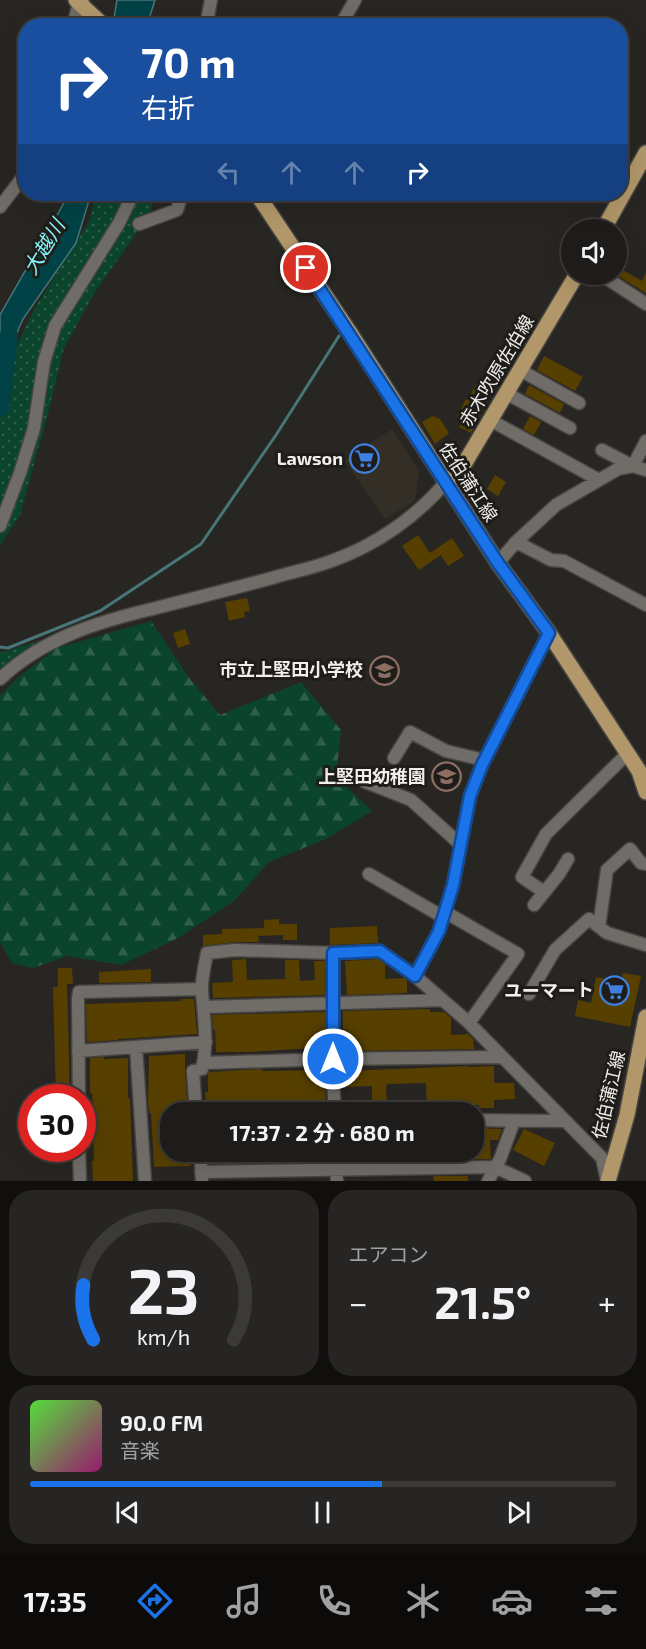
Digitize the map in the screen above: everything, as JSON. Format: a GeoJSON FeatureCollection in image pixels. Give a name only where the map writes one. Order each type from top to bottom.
{"type":"FeatureCollection","features":[{"type":"Feature","properties":{"kind":"main road"},"geometry":{"type":"LineString","coordinates":[[80,1],[96,18]]}},
{"type":"Feature","properties":{"kind":"main road"},"geometry":{"type":"LineString","coordinates":[[628,180],[646,153]]}},
{"type":"Feature","properties":{"kind":"main road","name":"佐伯蒲江線"},"geometry":{"type":"LineString","coordinates":[[262,201],[498,563],[549,633],[627,754],[644,774],[646,792]]}},
{"type":"Feature","properties":{"kind":"main road"},"geometry":{"type":"LineString","coordinates":[[608,219],[617,201]]}},
{"type":"Feature","properties":{"kind":"main road","name":"赤木吹原佐伯線"},"geometry":{"type":"LineString","coordinates":[[445,483],[460,471],[570,285]]}},
{"type":"Feature","properties":{"kind":"main road","name":"佐伯蒲江線"},"geometry":{"type":"LineString","coordinates":[[608,1181],[627,1115],[646,1017]]}},
{"type":"Feature","properties":{"kind":"street"},"geometry":{"type":"LineString","coordinates":[[208,18],[211,0]]}},
{"type":"Feature","properties":{"kind":"street"},"geometry":{"type":"LineString","coordinates":[[345,18],[355,0]]}},
{"type":"Feature","properties":{"kind":"street"},"geometry":{"type":"LineString","coordinates":[[75,18],[80,1]]}},
{"type":"Feature","properties":{"kind":"street"},"geometry":{"type":"LineString","coordinates":[[0,207],[18,183]]}},
{"type":"Feature","properties":{"kind":"street"},"geometry":{"type":"LineString","coordinates":[[0,526],[34,428],[44,362],[55,326],[119,223],[130,201]]}},
{"type":"Feature","properties":{"kind":"street"},"geometry":{"type":"LineString","coordinates":[[139,224],[177,210],[180,201]]}},
{"type":"Feature","properties":{"kind":"street"},"geometry":{"type":"LineString","coordinates":[[617,285],[646,304]]}},
{"type":"Feature","properties":{"kind":"street"},"geometry":{"type":"LineString","coordinates":[[520,370],[579,403]]}},
{"type":"Feature","properties":{"kind":"street"},"geometry":{"type":"LineString","coordinates":[[506,393],[570,428]]}},
{"type":"Feature","properties":{"kind":"street"},"geometry":{"type":"LineString","coordinates":[[490,420],[599,480]]}},
{"type":"Feature","properties":{"kind":"street"},"geometry":{"type":"LineString","coordinates":[[633,466],[646,441]]}},
{"type":"Feature","properties":{"kind":"street"},"geometry":{"type":"LineString","coordinates":[[602,450],[646,470]]}},
{"type":"Feature","properties":{"kind":"street"},"geometry":{"type":"LineString","coordinates":[[498,563],[516,542],[556,505],[618,468],[633,466]]}},
{"type":"Feature","properties":{"kind":"street"},"geometry":{"type":"LineString","coordinates":[[3,672],[52,642],[96,624],[277,577],[333,561],[352,553],[373,543],[407,519],[429,502],[445,483]]}},
{"type":"Feature","properties":{"kind":"street"},"geometry":{"type":"LineString","coordinates":[[516,542],[551,560],[564,561],[646,605]]}},
{"type":"Feature","properties":{"kind":"street"},"geometry":{"type":"LineString","coordinates":[[415,976],[439,931],[453,885],[470,796],[484,760],[549,633]]}},
{"type":"Feature","properties":{"kind":"street"},"geometry":{"type":"LineString","coordinates":[[394,758],[410,732],[446,752],[484,760]]}},
{"type":"Feature","properties":{"kind":"street"},"geometry":{"type":"LineString","coordinates":[[544,892],[522,877],[546,834],[627,754]]}},
{"type":"Feature","properties":{"kind":"street"},"geometry":{"type":"LineString","coordinates":[[363,782],[411,800],[461,845]]}},
{"type":"Feature","properties":{"kind":"street"},"geometry":{"type":"LineString","coordinates":[[599,927],[607,870],[630,849],[641,863],[646,864]]}},
{"type":"Feature","properties":{"kind":"street"},"geometry":{"type":"LineString","coordinates":[[534,906],[559,874],[568,858]]}},
{"type":"Feature","properties":{"kind":"street"},"geometry":{"type":"LineString","coordinates":[[369,874],[518,954],[470,1023]]}},
{"type":"Feature","properties":{"kind":"street"},"geometry":{"type":"LineString","coordinates":[[529,994],[555,950],[589,919],[607,933],[646,945]]}},
{"type":"Feature","properties":{"kind":"street"},"geometry":{"type":"LineString","coordinates":[[195,1102],[193,1071],[202,1069],[206,1053],[202,989],[207,953],[235,950],[333,953],[380,951],[415,976],[470,1023],[563,1121],[602,1158],[608,1181]]}},
{"type":"Feature","properties":{"kind":"street"},"geometry":{"type":"LineString","coordinates":[[333,953],[335,1102]]}},
{"type":"Feature","properties":{"kind":"street"},"geometry":{"type":"LineString","coordinates":[[79,1084],[78,999],[80,992],[202,989]]}},
{"type":"Feature","properties":{"kind":"street"},"geometry":{"type":"LineString","coordinates":[[204,1007],[443,1000]]}},
{"type":"Feature","properties":{"kind":"street"},"geometry":{"type":"LineString","coordinates":[[78,1051],[206,1042]]}},
{"type":"Feature","properties":{"kind":"street"},"geometry":{"type":"LineString","coordinates":[[136,1047],[145,1181]]}},
{"type":"Feature","properties":{"kind":"street"},"geometry":{"type":"LineString","coordinates":[[203,1063],[502,1057]]}},
{"type":"Feature","properties":{"kind":"street"},"geometry":{"type":"LineString","coordinates":[[484,1120],[563,1121]]}},
{"type":"Feature","properties":{"kind":"street"},"geometry":{"type":"LineString","coordinates":[[488,1181],[500,1159],[514,1121]]}},
{"type":"Feature","properties":{"kind":"street"},"geometry":{"type":"LineString","coordinates":[[79,1162],[80,1181]]}},
{"type":"Feature","properties":{"kind":"street"},"geometry":{"type":"LineString","coordinates":[[201,1162],[202,1177],[336,1175],[495,1167],[525,1181]]}},
{"type":"Feature","properties":{"kind":"shaded area"},"geometry":{"type":"Polygon","coordinates":[[[392,429],[419,471],[415,501],[385,519],[345,461],[392,429]]]}},
{"type":"Feature","properties":{"kind":"green space"},"geometry":{"type":"Polygon","coordinates":[[[94,201],[153,201],[150,214],[95,292],[64,348],[20,515],[0,545],[0,379],[35,308],[89,221],[94,201]]]}},
{"type":"Feature","properties":{"kind":"green space"},"geometry":{"type":"Polygon","coordinates":[[[151,621],[190,679],[220,715],[301,682],[341,730],[336,777],[372,811],[326,839],[269,862],[234,901],[178,938],[121,965],[67,956],[33,968],[12,963],[0,943],[0,696],[15,680],[57,648],[151,621]]]}},
{"type":"Feature","properties":{"kind":"green space"},"geometry":{"type":"Polygon","coordinates":[[[48,638],[0,668],[0,651],[48,638]]]}},
{"type":"Feature","properties":{"kind":"water"},"geometry":{"type":"Polygon","coordinates":[[[117,0],[155,0],[149,18],[114,18],[117,0]]]}},
{"type":"Feature","properties":{"kind":"water"},"geometry":{"type":"Polygon","coordinates":[[[65,201],[89,201],[76,243],[23,319],[0,371],[0,315],[65,201]]]}},
{"type":"Feature","properties":{"kind":"building"},"geometry":{"type":"Polygon","coordinates":[[[627,272],[642,281],[646,273],[646,293],[627,282],[627,272]]]}},
{"type":"Feature","properties":{"kind":"building"},"geometry":{"type":"Polygon","coordinates":[[[544,356],[583,377],[575,391],[537,370],[544,356]]]}},
{"type":"Feature","properties":{"kind":"building"},"geometry":{"type":"Polygon","coordinates":[[[476,384],[492,392],[471,433],[459,427],[463,419],[457,416],[476,384]]]}},
{"type":"Feature","properties":{"kind":"building"},"geometry":{"type":"Polygon","coordinates":[[[529,385],[564,404],[560,413],[525,394],[529,385]]]}},
{"type":"Feature","properties":{"kind":"building"},"geometry":{"type":"Polygon","coordinates":[[[432,416],[440,419],[449,433],[435,444],[422,422],[432,416]]]}},
{"type":"Feature","properties":{"kind":"building"},"geometry":{"type":"Polygon","coordinates":[[[530,416],[541,422],[534,435],[523,429],[530,416]]]}},
{"type":"Feature","properties":{"kind":"building","name":"Lawson"},"geometry":{"type":"Polygon","coordinates":[[[372,444],[380,458],[357,473],[348,459],[372,444]]]}},
{"type":"Feature","properties":{"kind":"building"},"geometry":{"type":"Polygon","coordinates":[[[495,475],[506,482],[498,496],[487,489],[495,475]]]}},
{"type":"Feature","properties":{"kind":"building"},"geometry":{"type":"Polygon","coordinates":[[[418,535],[430,553],[452,538],[464,556],[448,566],[441,555],[419,570],[402,546],[418,535]]]}},
{"type":"Feature","properties":{"kind":"building"},"geometry":{"type":"Polygon","coordinates":[[[247,598],[250,611],[244,612],[245,617],[229,621],[225,602],[247,598]]]}},
{"type":"Feature","properties":{"kind":"building"},"geometry":{"type":"Polygon","coordinates":[[[185,629],[190,644],[178,648],[173,633],[185,629]]]}},
{"type":"Feature","properties":{"kind":"building"},"geometry":{"type":"Polygon","coordinates":[[[279,919],[279,924],[297,924],[297,940],[283,940],[283,935],[258,936],[259,942],[203,946],[203,935],[222,934],[222,929],[264,928],[264,920],[279,919]]]}},
{"type":"Feature","properties":{"kind":"building"},"geometry":{"type":"Polygon","coordinates":[[[377,926],[378,943],[330,945],[330,928],[377,926]]]}},
{"type":"Feature","properties":{"kind":"building"},"geometry":{"type":"Polygon","coordinates":[[[246,959],[247,980],[285,979],[285,960],[299,960],[300,981],[315,980],[314,961],[325,961],[325,995],[213,998],[212,983],[233,982],[232,960],[246,959]]]}},
{"type":"Feature","properties":{"kind":"building"},"geometry":{"type":"Polygon","coordinates":[[[378,959],[385,964],[385,979],[404,978],[407,980],[407,993],[347,995],[345,961],[378,959]]]}},
{"type":"Feature","properties":{"kind":"building"},"geometry":{"type":"Polygon","coordinates":[[[58,968],[72,968],[73,984],[67,984],[70,1084],[56,1084],[53,987],[58,987],[58,968]]]}},
{"type":"Feature","properties":{"kind":"building"},"geometry":{"type":"Polygon","coordinates":[[[151,969],[151,982],[99,983],[99,972],[151,969]]]}},
{"type":"Feature","properties":{"kind":"building","name":"ユーマート"},"geometry":{"type":"Polygon","coordinates":[[[623,973],[641,976],[630,1027],[575,1016],[578,1000],[591,1003],[596,977],[621,982],[623,973]]]}},
{"type":"Feature","properties":{"kind":"building"},"geometry":{"type":"Polygon","coordinates":[[[181,999],[194,999],[197,1034],[87,1042],[86,1004],[181,1001],[181,999]]]}},
{"type":"Feature","properties":{"kind":"building"},"geometry":{"type":"Polygon","coordinates":[[[430,1009],[430,1012],[444,1012],[451,1018],[451,1035],[468,1034],[473,1039],[474,1049],[343,1051],[343,1011],[430,1009]]]}},
{"type":"Feature","properties":{"kind":"building"},"geometry":{"type":"Polygon","coordinates":[[[325,1012],[325,1051],[312,1051],[311,1048],[216,1052],[212,1015],[325,1012]]]}},
{"type":"Feature","properties":{"kind":"building"},"geometry":{"type":"Polygon","coordinates":[[[185,1054],[187,1102],[160,1102],[160,1162],[191,1162],[191,1166],[154,1167],[151,1113],[149,1113],[148,1102],[149,1056],[185,1054]]]}},
{"type":"Feature","properties":{"kind":"building"},"geometry":{"type":"Polygon","coordinates":[[[90,1058],[128,1058],[133,1181],[93,1181],[92,1162],[96,1162],[96,1084],[90,1084],[90,1058]]]}},
{"type":"Feature","properties":{"kind":"building"},"geometry":{"type":"Polygon","coordinates":[[[494,1066],[494,1083],[514,1083],[515,1099],[494,1100],[494,1108],[484,1108],[484,1102],[427,1102],[426,1083],[387,1084],[387,1102],[372,1102],[372,1086],[347,1087],[346,1071],[494,1066]]]}},
{"type":"Feature","properties":{"kind":"building"},"geometry":{"type":"Polygon","coordinates":[[[262,1069],[262,1071],[325,1070],[326,1102],[206,1102],[209,1072],[262,1069]]]}},
{"type":"Feature","properties":{"kind":"building"},"geometry":{"type":"Polygon","coordinates":[[[484,1128],[502,1129],[498,1140],[490,1140],[491,1159],[484,1159],[484,1128]]]}},
{"type":"Feature","properties":{"kind":"building"},"geometry":{"type":"Polygon","coordinates":[[[524,1129],[555,1143],[544,1166],[513,1150],[524,1129]]]}},
{"type":"Feature","properties":{"kind":"building"},"geometry":{"type":"Polygon","coordinates":[[[209,1162],[262,1162],[209,1164],[209,1162]]]}},
{"type":"Feature","properties":{"kind":"building"},"geometry":{"type":"Polygon","coordinates":[[[433,1176],[468,1176],[468,1181],[434,1181],[433,1176]]]}},
{"type":"Feature","properties":{"kind":"waterway","name":"大越川"},"geometry":{"type":"LineString","coordinates":[[0,408],[9,335]]}},
{"type":"Feature","properties":{"kind":"waterway"},"geometry":{"type":"LineString","coordinates":[[0,647],[8,648],[100,611],[201,544],[276,435],[339,336]]}},
{"type":"Feature","properties":{"kind":"place","name":"Lawson"},"geometry":{"type":"Point","coordinates":[364,459]}},
{"type":"Feature","properties":{"kind":"place","name":"市立上堅田小学校"},"geometry":{"type":"Point","coordinates":[384,670]}},
{"type":"Feature","properties":{"kind":"place","name":"上堅田幼稚園"},"geometry":{"type":"Point","coordinates":[447,777]}},
{"type":"Feature","properties":{"kind":"place","name":"ユーマート"},"geometry":{"type":"Point","coordinates":[615,991]}},
{"type":"Feature","properties":{"kind":"route"},"geometry":{"type":"LineString","coordinates":[[306,268],[498,563],[549,633],[482,765],[470,796],[453,885],[439,931],[415,976],[380,951],[333,953],[333,1059]]}}]}
